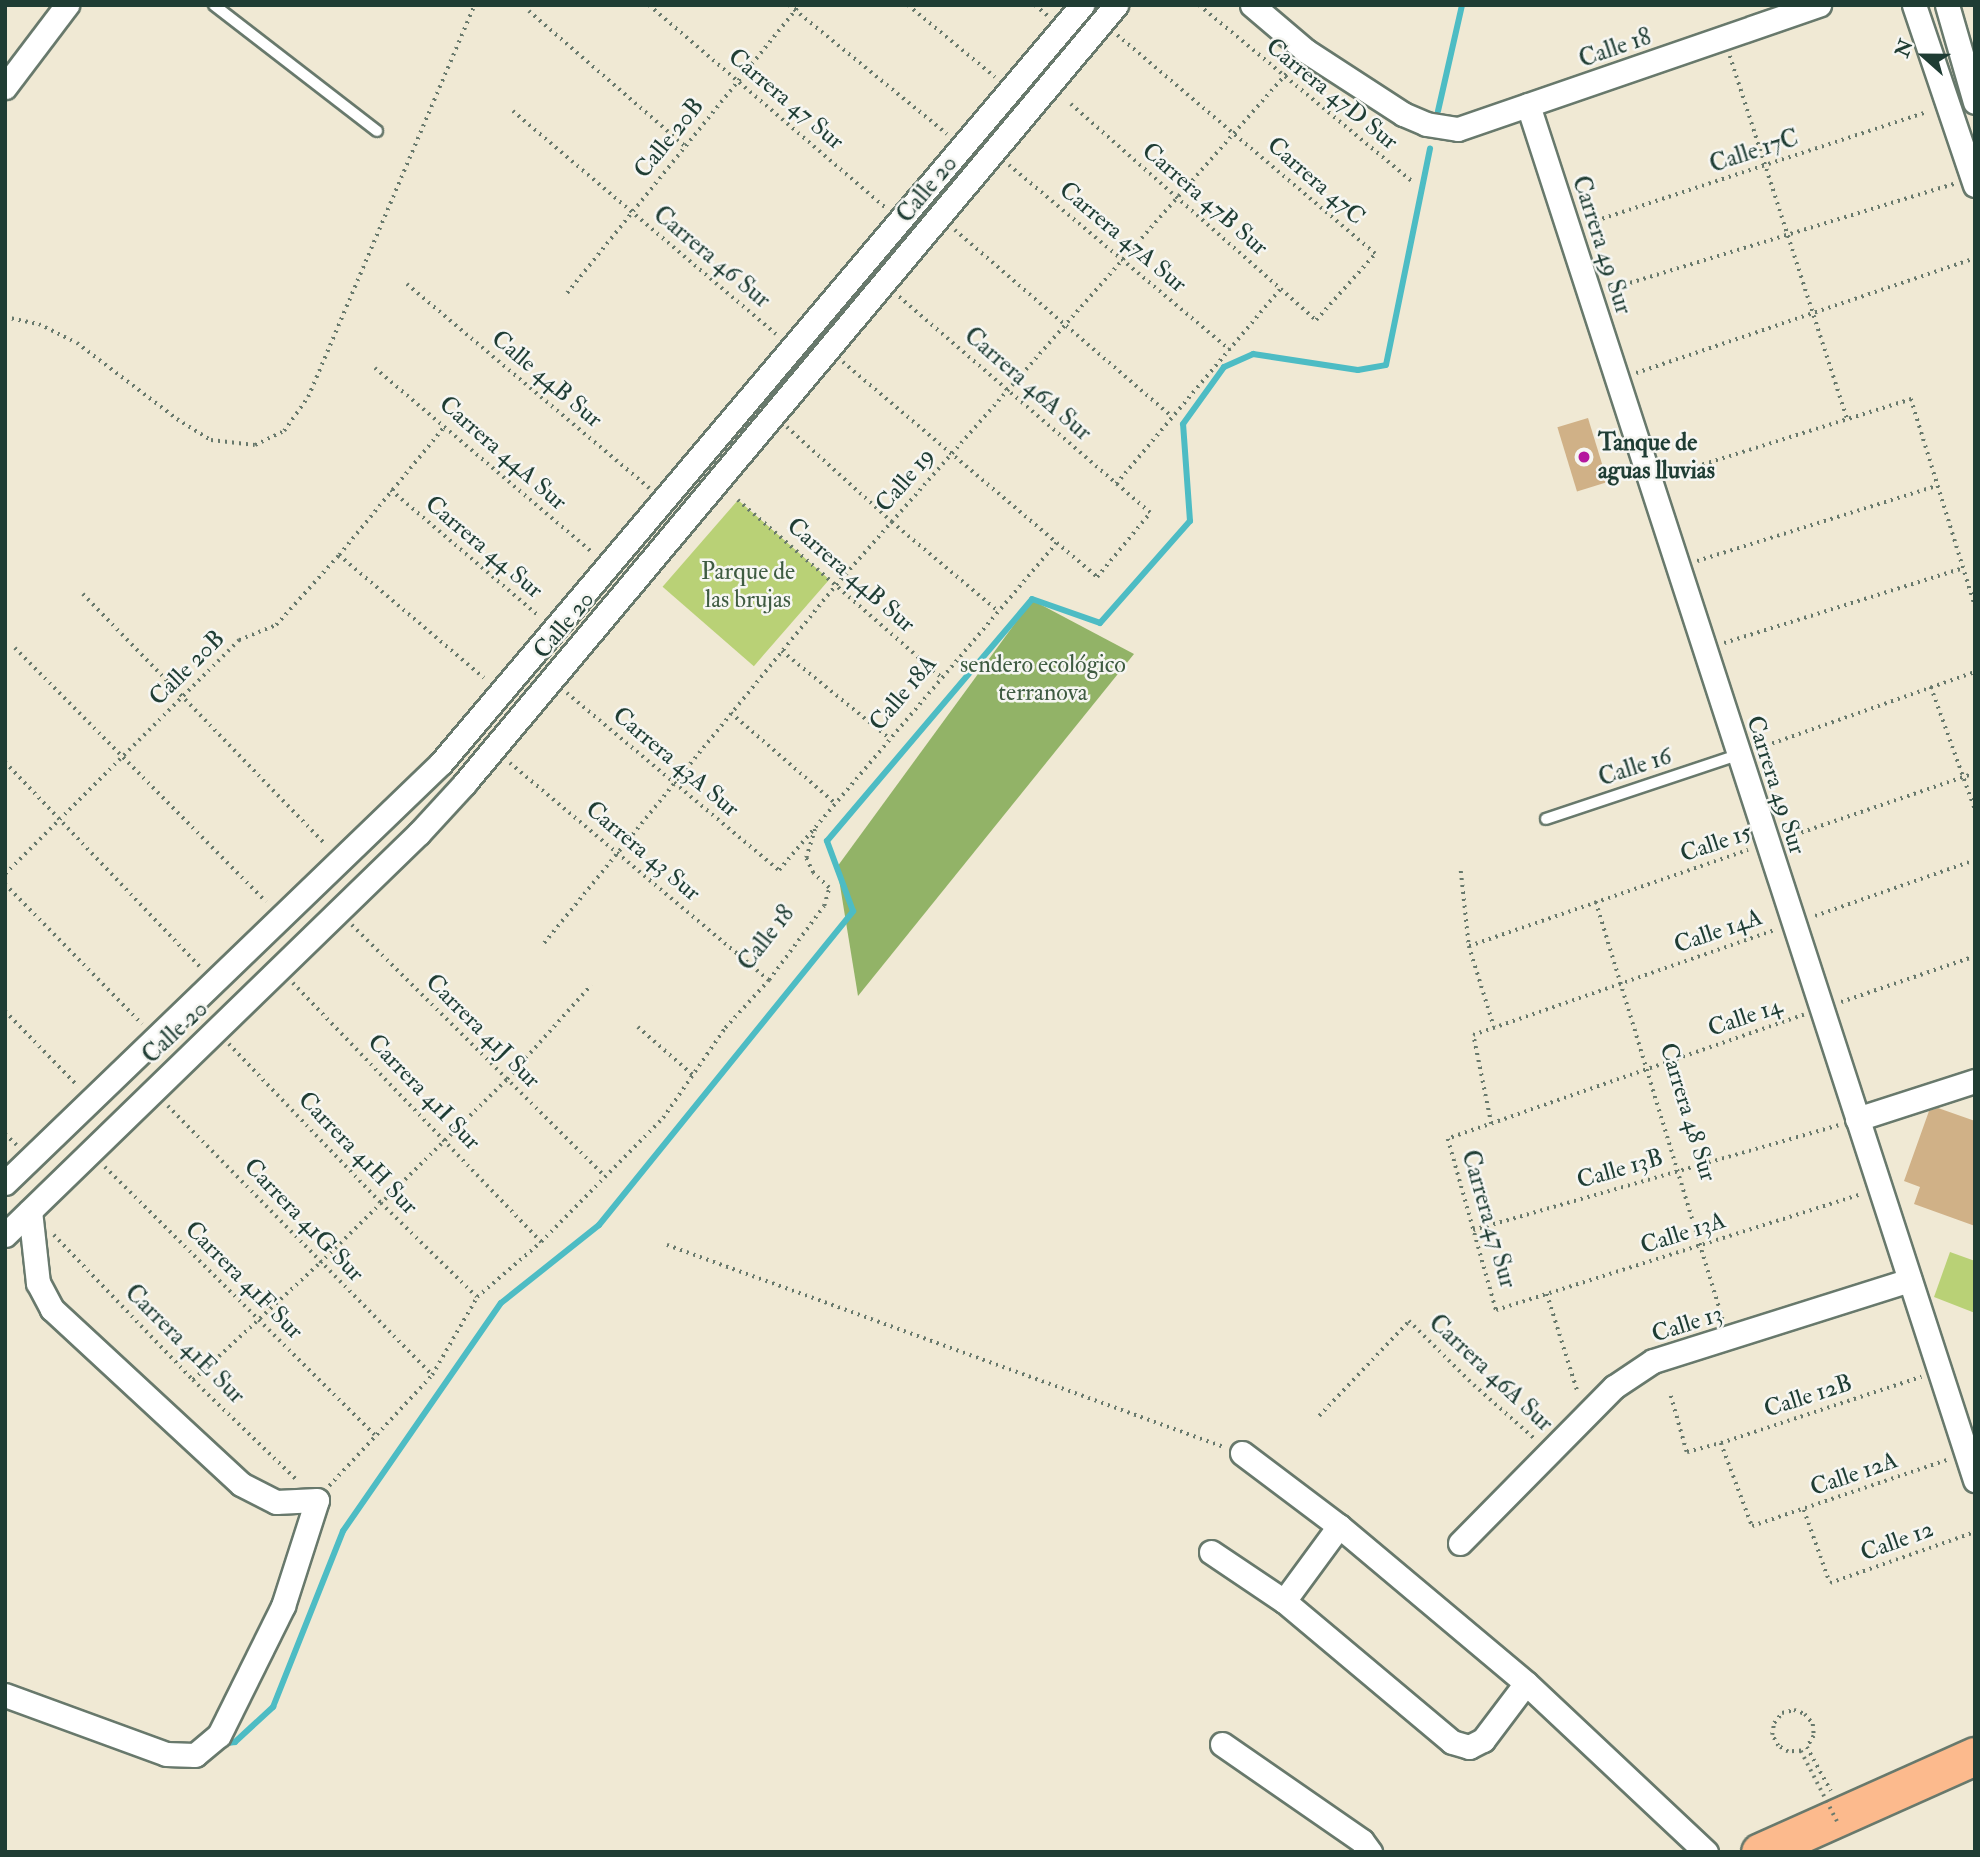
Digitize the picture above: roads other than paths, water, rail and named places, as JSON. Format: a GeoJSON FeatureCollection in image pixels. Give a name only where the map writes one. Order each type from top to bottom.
{"type":"FeatureCollection","features":[{"type":"Feature","properties":{"kind":"highway"},"geometry":{"type":"LineString","coordinates":[[1760,1852],[1840,1819],[1975,1756]]}},
{"type":"Feature","properties":{"kind":"street","name":"Calle 20"},"geometry":{"type":"LineString","coordinates":[[5,1183],[441,763],[1082,5]]}},
{"type":"Feature","properties":{"kind":"street","name":"Calle 18"},"geometry":{"type":"LineString","coordinates":[[1251,5],[1306,51],[1403,114],[1426,124],[1458,129],[1819,5]]}},
{"type":"Feature","properties":{"kind":"street"},"geometry":{"type":"LineString","coordinates":[[1914,5],[1974,182]]}},
{"type":"Feature","properties":{"kind":"street"},"geometry":{"type":"LineString","coordinates":[[1947,5],[1975,102]]}},
{"type":"Feature","properties":{"kind":"street"},"geometry":{"type":"LineString","coordinates":[[6,85],[66,6]]}},
{"type":"Feature","properties":{"kind":"street","name":"Calle 20"},"geometry":{"type":"LineString","coordinates":[[5,1235],[152,1089],[419,833],[494,750],[1109,13]]}},
{"type":"Feature","properties":{"kind":"street","name":"Carrera 49 Sur"},"geometry":{"type":"LineString","coordinates":[[1528,105],[1737,755],[1975,1480]]}},
{"type":"Feature","properties":{"kind":"street"},"geometry":{"type":"LineString","coordinates":[[1857,1119],[1975,1081]]}},
{"type":"Feature","properties":{"kind":"street"},"geometry":{"type":"LineString","coordinates":[[5,1695],[166,1755],[195,1755],[219,1735],[283,1606],[317,1500],[276,1502],[241,1485],[52,1309],[38,1283],[30,1211]]}},
{"type":"Feature","properties":{"kind":"street","name":"Calle 13"},"geometry":{"type":"LineString","coordinates":[[1460,1542],[1614,1387],[1653,1361],[1910,1280]]}},
{"type":"Feature","properties":{"kind":"street"},"geometry":{"type":"LineString","coordinates":[[1242,1453],[1339,1526],[1526,1683],[1706,1852]]}},
{"type":"Feature","properties":{"kind":"street"},"geometry":{"type":"LineString","coordinates":[[1284,1601],[1339,1526]]}},
{"type":"Feature","properties":{"kind":"street"},"geometry":{"type":"LineString","coordinates":[[1211,1552],[1284,1601],[1452,1742],[1469,1747],[1483,1740],[1526,1683]]}},
{"type":"Feature","properties":{"kind":"street"},"geometry":{"type":"LineString","coordinates":[[1222,1744],[1362,1841],[1370,1852]]}},
{"type":"Feature","properties":{"kind":"lane"},"geometry":{"type":"LineString","coordinates":[[215,5],[377,131]]}},
{"type":"Feature","properties":{"kind":"lane","name":"Calle 16"},"geometry":{"type":"LineString","coordinates":[[1546,819],[1737,755]]}},
{"type":"Feature","properties":{"kind":"waterway"},"geometry":{"type":"LineString","coordinates":[[1438,111],[1462,5]]}},
{"type":"Feature","properties":{"kind":"waterway"},"geometry":{"type":"LineString","coordinates":[[221,1744],[235,1742],[273,1707],[343,1531],[501,1303],[599,1225],[853,911],[827,841],[1032,599],[1100,623],[1190,521],[1183,424],[1224,367],[1253,354],[1358,370],[1386,365],[1430,148]]}},
{"type":"Feature","properties":{"kind":"place","name":"Tanque de aguas lluvias"},"geometry":{"type":"Point","coordinates":[1584,457]}},
{"type":"Feature","properties":{"kind":"park label","name":"Parque de las brujas"},"geometry":{"type":"Point","coordinates":[748,586]}},
{"type":"Feature","properties":{"kind":"park label","name":"sendero ecológico terranova"},"geometry":{"type":"Point","coordinates":[1043,679]}}]}
